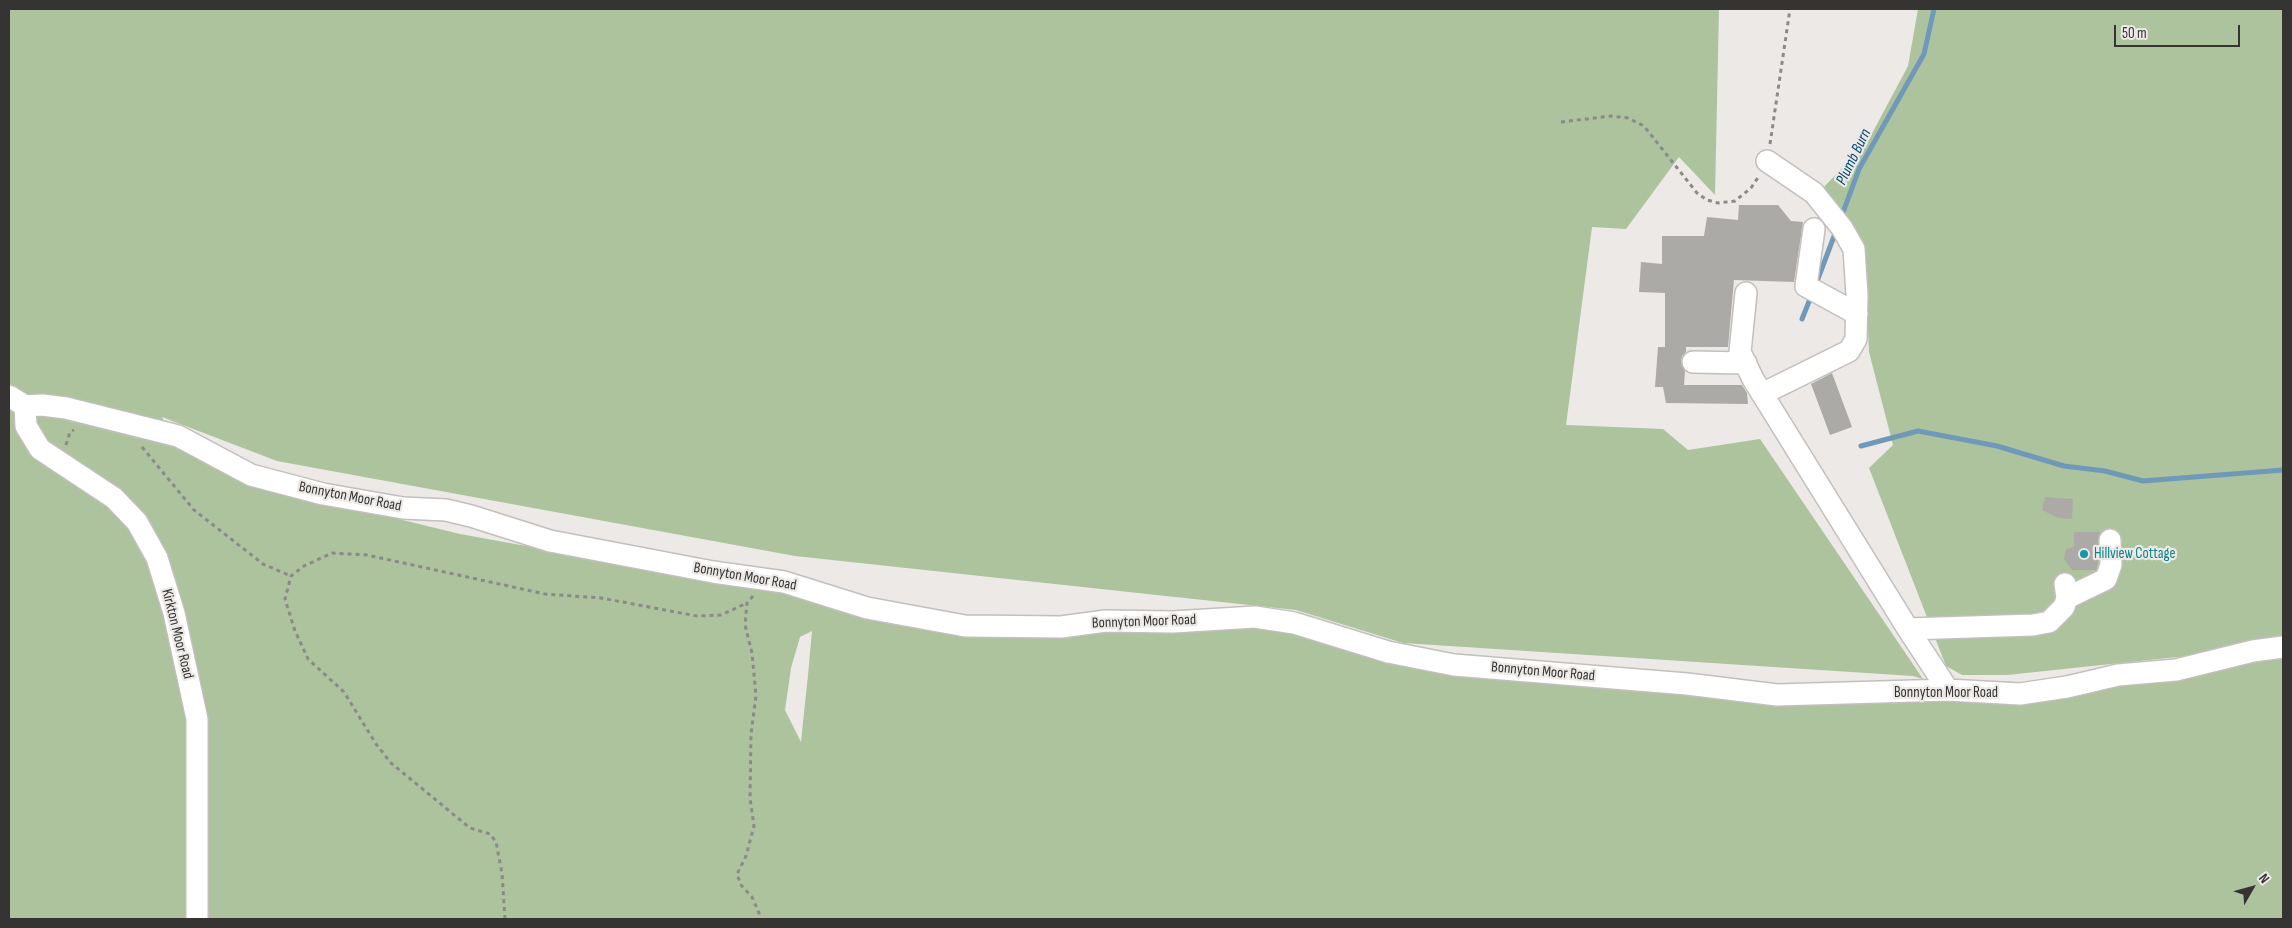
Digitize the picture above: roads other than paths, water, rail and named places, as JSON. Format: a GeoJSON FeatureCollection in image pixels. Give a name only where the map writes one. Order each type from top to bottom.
{"type":"FeatureCollection","features":[{"type":"Feature","properties":{"kind":"street"},"geometry":{"type":"LineString","coordinates":[[1762,394],[1849,351],[1856,339],[1857,314],[1854,249],[1850,242],[1814,193],[1767,161]]}},
{"type":"Feature","properties":{"kind":"street"},"geometry":{"type":"LineString","coordinates":[[1814,229],[1806,286],[1857,314]]}},
{"type":"Feature","properties":{"kind":"street"},"geometry":{"type":"LineString","coordinates":[[1746,293],[1740,352],[1762,394],[1948,690]]}},
{"type":"Feature","properties":{"kind":"street"},"geometry":{"type":"LineString","coordinates":[[1692,362],[1746,363]]}},
{"type":"Feature","properties":{"kind":"street","name":"Bonnyton Moor Road"},"geometry":{"type":"LineString","coordinates":[[17,401],[98,414],[178,436],[251,475],[323,494],[403,508],[446,510],[550,541],[766,581],[784,582],[867,608],[966,626],[1061,627],[1106,622],[1173,622],[1255,617],[1294,623],[1388,652],[1454,665],[1687,684],[1777,695],[1948,690],[2020,694],[2067,687],[2118,675],[2176,670],[2252,652],[2283,648]]}},
{"type":"Feature","properties":{"kind":"street","name":"Kirkton Moor Road"},"geometry":{"type":"LineString","coordinates":[[17,401],[26,426],[40,448],[114,498],[137,522],[157,558],[174,613],[197,719],[197,919]]}},
{"type":"Feature","properties":{"kind":"street"},"geometry":{"type":"LineString","coordinates":[[1908,629],[2033,625],[2049,622],[2064,607],[2066,591],[2106,579],[2111,565],[2110,540]]}},
{"type":"Feature","properties":{"kind":"waterway","name":"Plumb Burn"},"geometry":{"type":"LineString","coordinates":[[1841,218],[1859,169],[1924,54],[1934,9]]}},
{"type":"Feature","properties":{"kind":"waterway","name":"Plumb Burn"},"geometry":{"type":"LineString","coordinates":[[1816,284],[1836,231]]}},
{"type":"Feature","properties":{"kind":"waterway","name":"Plumb Burn"},"geometry":{"type":"LineString","coordinates":[[1802,319],[1812,294]]}},
{"type":"Feature","properties":{"kind":"waterway"},"geometry":{"type":"LineString","coordinates":[[1861,446],[1918,431],[1997,446],[2064,466],[2105,471],[2143,481],[2283,470]]}},
{"type":"Feature","properties":{"kind":"place","name":"Hillview Cottage"},"geometry":{"type":"Point","coordinates":[2084,554]}}]}
